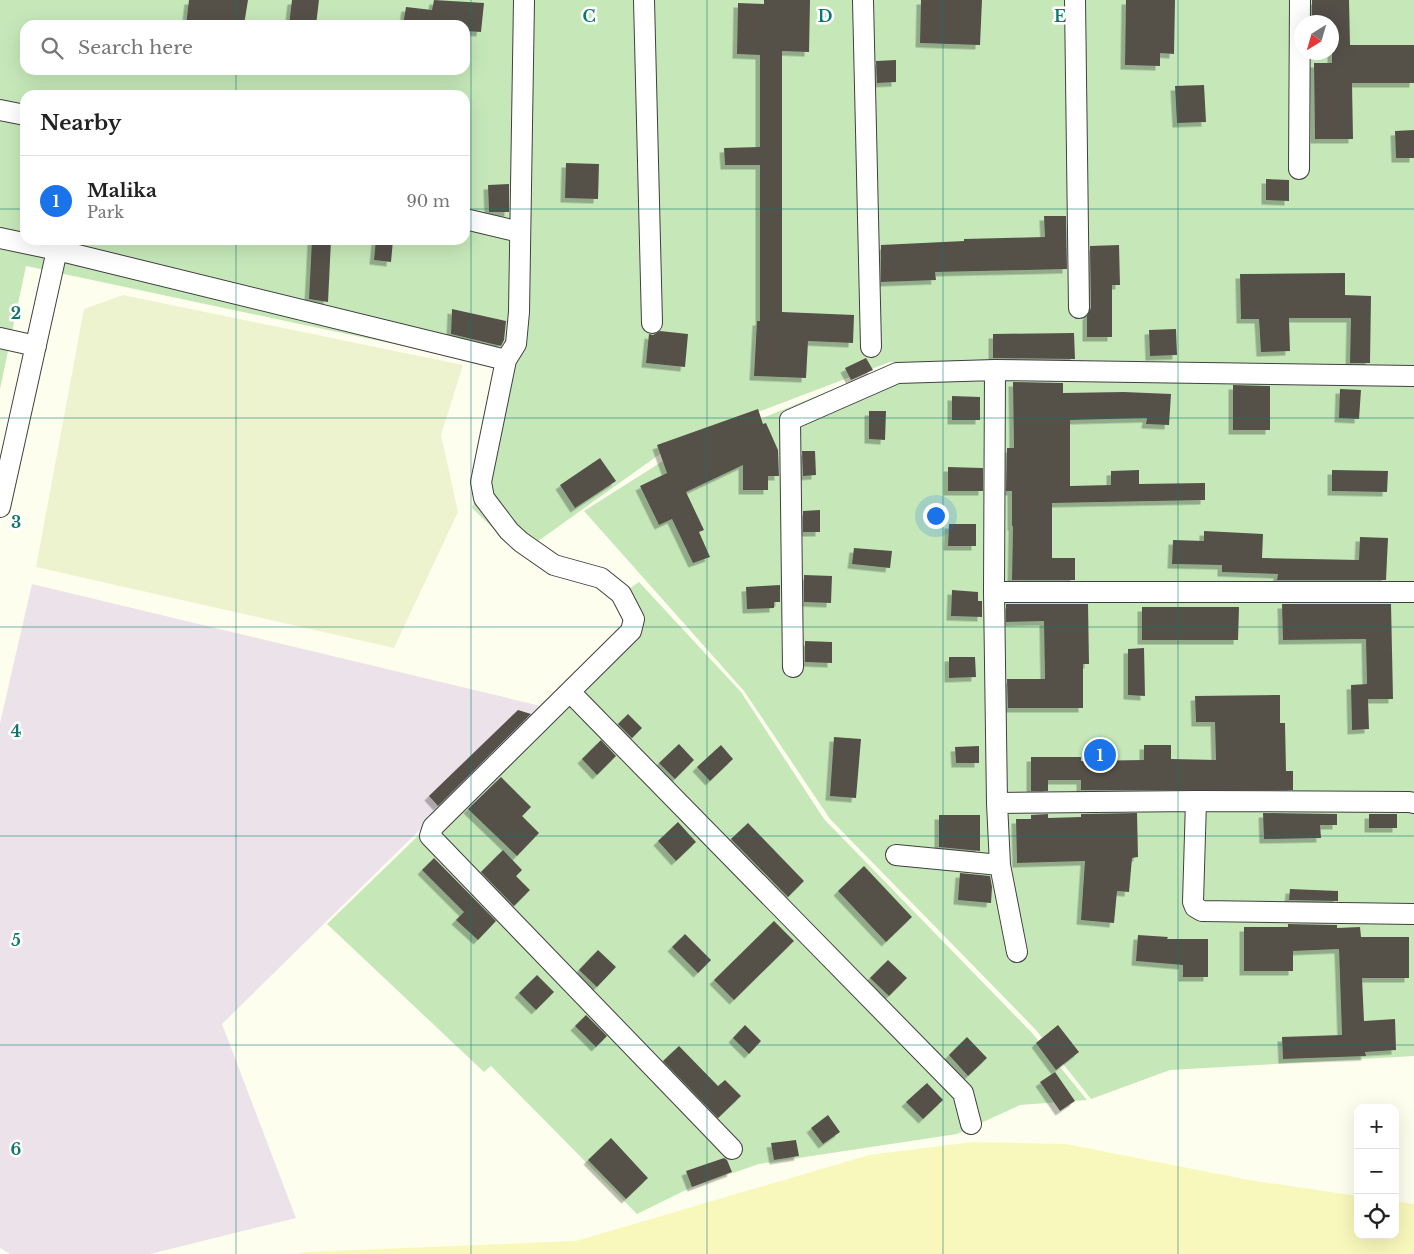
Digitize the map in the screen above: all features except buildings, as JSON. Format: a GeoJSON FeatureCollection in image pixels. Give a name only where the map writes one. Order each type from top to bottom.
{"type":"FeatureCollection","features":[{"type":"Feature","properties":{"kind":"street"},"geometry":{"type":"LineString","coordinates":[[524,0],[520,312],[516,344],[506,360],[481,482],[484,498],[509,531],[554,565],[601,578],[621,594],[634,619],[631,631],[433,827],[430,836],[732,1149]]}},
{"type":"Feature","properties":{"kind":"street"},"geometry":{"type":"LineString","coordinates":[[644,0],[652,323]]}},
{"type":"Feature","properties":{"kind":"street"},"geometry":{"type":"LineString","coordinates":[[863,0],[871,348]]}},
{"type":"Feature","properties":{"kind":"street"},"geometry":{"type":"LineString","coordinates":[[1075,0],[1079,308]]}},
{"type":"Feature","properties":{"kind":"street"},"geometry":{"type":"LineString","coordinates":[[1299,169],[1300,0]]}},
{"type":"Feature","properties":{"kind":"street"},"geometry":{"type":"LineString","coordinates":[[0,110],[20,115]]}},
{"type":"Feature","properties":{"kind":"street"},"geometry":{"type":"LineString","coordinates":[[470,220],[520,232]]}},
{"type":"Feature","properties":{"kind":"street"},"geometry":{"type":"LineString","coordinates":[[0,238],[20,242]]}},
{"type":"Feature","properties":{"kind":"street"},"geometry":{"type":"LineString","coordinates":[[33,245],[506,360]]}},
{"type":"Feature","properties":{"kind":"street"},"geometry":{"type":"LineString","coordinates":[[0,507],[57,250]]}},
{"type":"Feature","properties":{"kind":"street"},"geometry":{"type":"LineString","coordinates":[[0,338],[36,346]]}},
{"type":"Feature","properties":{"kind":"street"},"geometry":{"type":"LineString","coordinates":[[794,667],[790,420],[897,373],[995,370],[1414,376]]}},
{"type":"Feature","properties":{"kind":"street"},"geometry":{"type":"LineString","coordinates":[[995,370],[994,592],[997,804],[1000,865],[1016,952]]}},
{"type":"Feature","properties":{"kind":"street"},"geometry":{"type":"LineString","coordinates":[[994,592],[1414,592]]}},
{"type":"Feature","properties":{"kind":"street"},"geometry":{"type":"LineString","coordinates":[[570,692],[963,1094],[972,1124]]}},
{"type":"Feature","properties":{"kind":"street"},"geometry":{"type":"LineString","coordinates":[[997,804],[1196,801],[1414,803]]}},
{"type":"Feature","properties":{"kind":"street"},"geometry":{"type":"LineString","coordinates":[[1196,801],[1193,902],[1195,907],[1202,911],[1414,914]]}},
{"type":"Feature","properties":{"kind":"street"},"geometry":{"type":"LineString","coordinates":[[896,855],[1000,865]]}},
{"type":"Feature","properties":{"kind":"shaded area"},"geometry":{"type":"Polygon","coordinates":[[[0,0],[1414,0],[1414,366],[890,362],[674,444],[520,554],[472,508],[507,368],[26,266],[0,389],[0,0]]]}},
{"type":"Feature","properties":{"kind":"shaded area"},"geometry":{"type":"Polygon","coordinates":[[[123,295],[463,365],[441,435],[458,512],[394,648],[36,567],[84,309],[123,295]]]}},
{"type":"Feature","properties":{"kind":"shaded area"},"geometry":{"type":"Polygon","coordinates":[[[890,366],[1414,379],[1414,1056],[1170,1070],[1091,1099],[1036,1030],[830,819],[744,691],[584,511],[674,454],[890,366]]]}},
{"type":"Feature","properties":{"kind":"shaded area"},"geometry":{"type":"Polygon","coordinates":[[[639,582],[741,692],[824,819],[1033,1034],[1087,1100],[1020,1105],[957,1134],[759,1164],[692,1187],[637,1214],[491,1066],[484,1072],[327,924],[637,624],[621,594],[639,582]]]}},
{"type":"Feature","properties":{"kind":"shaded area"},"geometry":{"type":"Polygon","coordinates":[[[32,584],[545,707],[222,1024],[296,1218],[150,1254],[10,1254],[0,1248],[0,723],[32,584]]]}},
{"type":"Feature","properties":{"kind":"sand"},"geometry":{"type":"Polygon","coordinates":[[[973,1142],[1066,1144],[1249,1180],[1354,1195],[1354,1239],[1399,1239],[1399,1202],[1414,1204],[1414,1254],[298,1254],[306,1252],[576,1241],[869,1155],[973,1142]]]}},
{"type":"Feature","properties":{"kind":"place","name":"Malika"},"geometry":{"type":"Point","coordinates":[1100,755]}}]}
